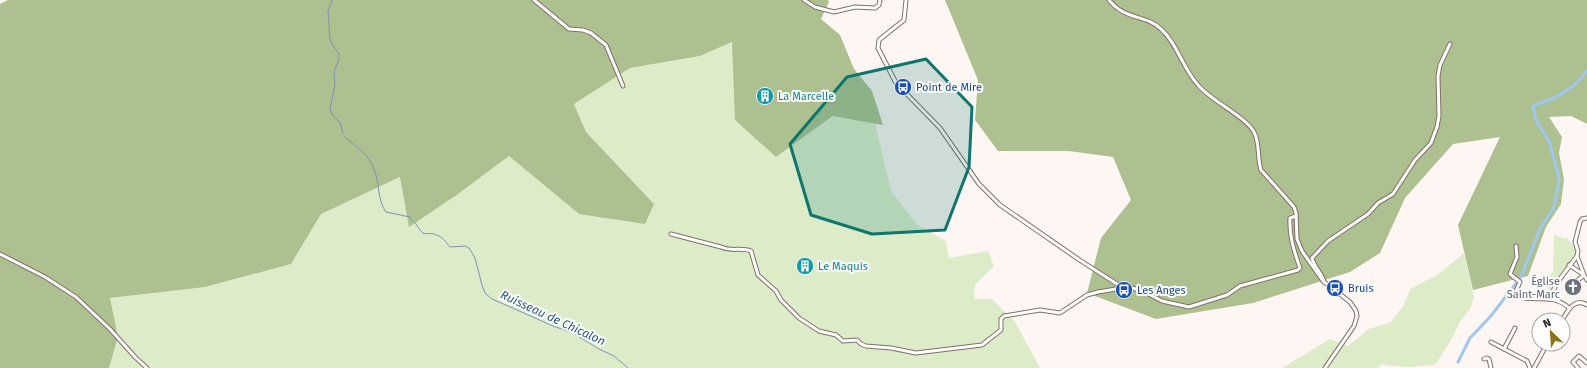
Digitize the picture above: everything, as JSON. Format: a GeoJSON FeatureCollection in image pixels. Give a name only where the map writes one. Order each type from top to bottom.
{"type":"FeatureCollection","features":[{"type":"Feature","properties":{"kind":"street"},"geometry":{"type":"LineString","coordinates":[[534,0],[569,29],[583,30],[591,33],[606,45],[623,86]]}},
{"type":"Feature","properties":{"kind":"street"},"geometry":{"type":"LineString","coordinates":[[804,0],[815,7],[834,12],[855,8],[875,8],[880,0]]}},
{"type":"Feature","properties":{"kind":"street"},"geometry":{"type":"LineString","coordinates":[[906,0],[904,20],[879,40],[878,48],[896,83],[940,128],[978,182],[994,200],[1081,261],[1117,284],[1143,291],[1162,301],[1189,307],[1227,295],[1240,286],[1298,270],[1300,268],[1289,228],[1290,218],[1296,216]]}},
{"type":"Feature","properties":{"kind":"street"},"geometry":{"type":"LineString","coordinates":[[1109,0],[1118,10],[1125,14],[1148,21],[1161,29],[1198,86],[1252,128],[1257,138],[1259,164],[1262,170],[1270,182],[1291,202],[1294,207],[1296,216],[1296,232],[1299,245],[1308,262],[1325,283],[1354,306],[1357,316],[1351,332],[1325,368]]}},
{"type":"Feature","properties":{"kind":"street"},"geometry":{"type":"LineString","coordinates":[[1325,283],[1323,275],[1313,262],[1312,258],[1328,241],[1368,214],[1378,203],[1393,194],[1415,160],[1431,143],[1437,127],[1439,116],[1438,76],[1440,65],[1450,44]]}},
{"type":"Feature","properties":{"kind":"street"},"geometry":{"type":"LineString","coordinates":[[1587,218],[1581,221],[1575,242],[1578,252],[1577,256],[1587,280]]}},
{"type":"Feature","properties":{"kind":"street"},"geometry":{"type":"LineString","coordinates":[[671,234],[722,247],[728,250],[745,249],[751,251],[758,275],[776,291],[781,300],[799,318],[819,331],[836,335],[843,341],[857,340],[866,346],[891,348],[911,352],[982,345],[1001,330],[1001,319],[1004,316],[1040,310],[1060,313],[1087,295],[1122,288],[1123,286]]}},
{"type":"Feature","properties":{"kind":"street"},"geometry":{"type":"LineString","coordinates":[[1516,246],[1517,257],[1510,274],[1518,280],[1516,291],[1519,296],[1549,299],[1568,308]]}},
{"type":"Feature","properties":{"kind":"street"},"geometry":{"type":"LineString","coordinates":[[0,254],[45,277],[69,292],[110,329],[147,368]]}},
{"type":"Feature","properties":{"kind":"street"},"geometry":{"type":"LineString","coordinates":[[1549,299],[1568,267],[1577,256]]}},
{"type":"Feature","properties":{"kind":"street"},"geometry":{"type":"LineString","coordinates":[[1568,267],[1584,275]]}},
{"type":"Feature","properties":{"kind":"street"},"geometry":{"type":"LineString","coordinates":[[1577,281],[1584,275]]}},
{"type":"Feature","properties":{"kind":"street"},"geometry":{"type":"LineString","coordinates":[[1566,312],[1568,308],[1578,302],[1587,305]]}},
{"type":"Feature","properties":{"kind":"street"},"geometry":{"type":"LineString","coordinates":[[1504,349],[1516,328]]}},
{"type":"Feature","properties":{"kind":"street"},"geometry":{"type":"LineString","coordinates":[[1491,342],[1527,361],[1530,368]]}},
{"type":"Feature","properties":{"kind":"street"},"geometry":{"type":"LineString","coordinates":[[1534,368],[1543,352]]}},
{"type":"Feature","properties":{"kind":"street"},"geometry":{"type":"LineString","coordinates":[[1578,368],[1573,362],[1580,356],[1587,363]]}},
{"type":"Feature","properties":{"kind":"street"},"geometry":{"type":"LineString","coordinates":[[1484,359],[1489,359],[1491,368]]}},
{"type":"Feature","properties":{"kind":"highlighted area"},"geometry":{"type":"Polygon","coordinates":[[[926,59],[972,107],[969,167],[945,230],[872,234],[811,215],[790,144],[847,77],[926,59]]]}},
{"type":"Feature","properties":{"kind":"green space"},"geometry":{"type":"Polygon","coordinates":[[[8,0],[828,0],[829,2],[821,19],[840,35],[854,69],[872,91],[883,125],[833,116],[776,157],[735,120],[732,42],[700,56],[630,68],[574,104],[586,132],[654,204],[645,224],[579,214],[509,156],[458,194],[409,227],[400,177],[321,214],[291,264],[205,287],[110,298],[118,337],[109,368],[0,368],[0,4],[8,0]]]}},
{"type":"Feature","properties":{"kind":"green space"},"geometry":{"type":"Polygon","coordinates":[[[945,0],[1587,0],[1587,124],[1571,116],[1549,117],[1562,137],[1559,153],[1564,179],[1561,204],[1546,227],[1528,276],[1473,290],[1458,225],[1500,137],[1453,144],[1405,198],[1380,253],[1350,272],[1253,303],[1156,319],[1087,293],[1101,238],[1131,200],[1113,157],[1069,151],[998,151],[975,120],[978,80],[945,0]]]}},
{"type":"Feature","properties":{"kind":"green space"},"geometry":{"type":"Polygon","coordinates":[[[732,42],[776,157],[834,116],[875,123],[891,191],[917,225],[946,241],[949,258],[988,251],[994,266],[975,285],[974,299],[992,299],[1015,322],[1040,368],[109,368],[118,337],[110,298],[205,287],[291,264],[320,214],[401,177],[458,194],[509,156],[579,214],[654,204],[586,132],[574,104],[630,68],[700,56],[732,42]]]}},
{"type":"Feature","properties":{"kind":"green space"},"geometry":{"type":"Polygon","coordinates":[[[1554,235],[1565,239],[1566,237],[1577,251],[1551,291],[1543,285],[1553,271],[1554,235]]]}},
{"type":"Feature","properties":{"kind":"green space"},"geometry":{"type":"Polygon","coordinates":[[[1464,253],[1474,297],[1470,309],[1461,320],[1436,364],[1408,367],[1381,364],[1378,368],[1282,368],[1330,339],[1348,346],[1369,329],[1391,322],[1403,306],[1410,289],[1439,274],[1464,253]]]}},
{"type":"Feature","properties":{"kind":"waterway","name":"Ruisseau de Chicalon"},"geometry":{"type":"LineString","coordinates":[[332,0],[328,11],[330,39],[339,54],[339,59],[334,72],[335,84],[330,109],[333,116],[340,122],[343,133]]}},
{"type":"Feature","properties":{"kind":"waterway"},"geometry":{"type":"LineString","coordinates":[[1458,362],[1470,338],[1490,317],[1521,277],[1540,229],[1554,207],[1559,181],[1558,173],[1549,141],[1536,120],[1533,107],[1534,105],[1549,100],[1571,88],[1587,70]]}},
{"type":"Feature","properties":{"kind":"waterway","name":"Ruisseau de Chicalon"},"geometry":{"type":"LineString","coordinates":[[345,137],[362,151],[372,164],[376,174],[381,202],[386,212],[410,217],[422,232],[439,236],[450,247],[465,246],[469,248],[475,258],[485,293],[492,299],[553,326],[573,333],[599,349],[614,356],[628,368]]}},
{"type":"Feature","properties":{"kind":"place","name":"Point de Mire"},"geometry":{"type":"Point","coordinates":[903,87]}},
{"type":"Feature","properties":{"kind":"place","name":"La Marcelle"},"geometry":{"type":"Point","coordinates":[765,96]}},
{"type":"Feature","properties":{"kind":"place","name":"Le Maquis"},"geometry":{"type":"Point","coordinates":[805,266]}},
{"type":"Feature","properties":{"kind":"place","name":"Église Saint-Marc"},"geometry":{"type":"Point","coordinates":[1573,287]}},
{"type":"Feature","properties":{"kind":"place","name":"Bruis"},"geometry":{"type":"Point","coordinates":[1335,288]}},
{"type":"Feature","properties":{"kind":"place","name":"Les Anges"},"geometry":{"type":"Point","coordinates":[1124,290]}}]}
